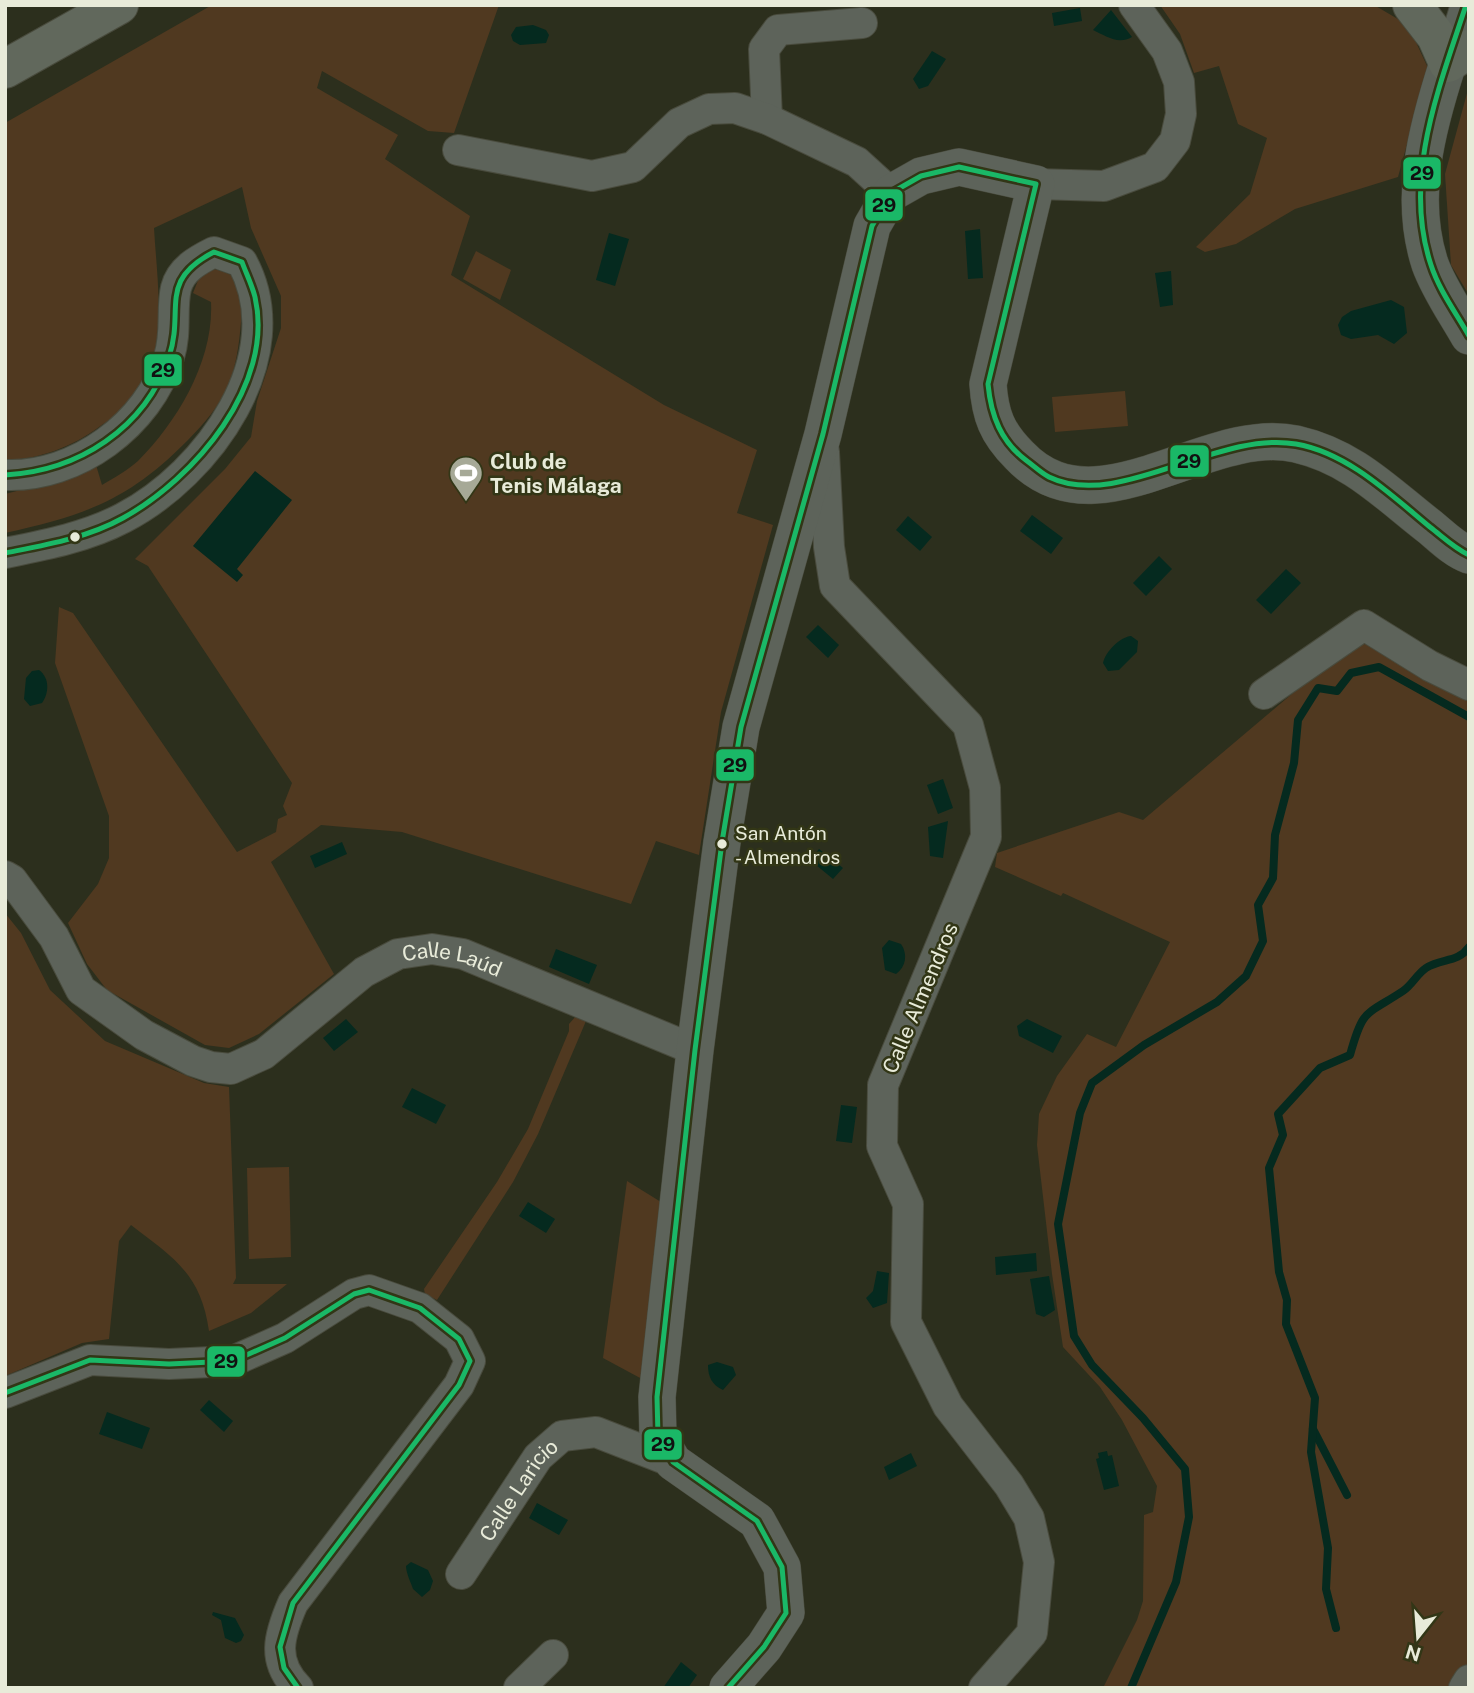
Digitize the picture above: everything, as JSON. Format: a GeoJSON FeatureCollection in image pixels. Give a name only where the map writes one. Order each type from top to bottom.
{"type":"FeatureCollection","features":[{"type":"Feature","properties":{"kind":"highway"},"geometry":{"type":"LineString","coordinates":[[5,69],[119,5]]}},
{"type":"Feature","properties":{"kind":"highway"},"geometry":{"type":"LineString","coordinates":[[1412,5],[1436,36],[1458,56]]}},
{"type":"Feature","properties":{"kind":"street"},"geometry":{"type":"LineString","coordinates":[[728,1688],[764,1647],[786,1613],[782,1567],[757,1521],[673,1462],[658,1436],[657,1397],[695,1050],[722,842],[741,727],[822,434],[872,226],[891,192],[921,176],[960,167],[1036,184],[1104,186],[1155,167],[1175,141],[1181,114],[1179,82],[1167,51],[1134,5]]}},
{"type":"Feature","properties":{"kind":"street"},"geometry":{"type":"LineString","coordinates":[[1466,5],[1458,56],[1426,141],[1420,180],[1421,222],[1431,265],[1469,336]]}},
{"type":"Feature","properties":{"kind":"street"},"geometry":{"type":"LineString","coordinates":[[766,119],[764,49],[778,30],[862,23]]}},
{"type":"Feature","properties":{"kind":"street"},"geometry":{"type":"LineString","coordinates":[[458,150],[593,176],[633,167],[679,123],[709,109],[735,108],[766,119],[857,162],[891,192]]}},
{"type":"Feature","properties":{"kind":"street"},"geometry":{"type":"LineString","coordinates":[[1036,184],[988,384],[990,412],[1008,444],[1028,465],[1058,481],[1090,487],[1133,479],[1236,444],[1266,440],[1296,444],[1354,466],[1469,555]]}},
{"type":"Feature","properties":{"kind":"street"},"geometry":{"type":"LineString","coordinates":[[5,475],[20,476],[81,459],[130,424],[154,395],[169,358],[176,331],[176,287],[191,263],[214,252],[242,262],[253,283],[258,320],[256,357],[231,417],[160,494],[123,518],[77,536],[5,553]]}},
{"type":"Feature","properties":{"kind":"street","name":"Calle Almendros"},"geometry":{"type":"LineString","coordinates":[[822,434],[829,547],[835,586],[968,725],[985,788],[986,837],[883,1085],[882,1146],[908,1204],[906,1322],[948,1406],[1009,1485],[1029,1518],[1039,1562],[1032,1633],[984,1688]]}},
{"type":"Feature","properties":{"kind":"street"},"geometry":{"type":"LineString","coordinates":[[1264,694],[1364,625],[1430,666],[1469,685]]}},
{"type":"Feature","properties":{"kind":"street","name":"Calle Laúd"},"geometry":{"type":"LineString","coordinates":[[5,876],[12,880],[54,937],[81,990],[144,1035],[193,1061],[231,1069],[264,1054],[364,972],[398,954],[432,948],[463,954],[695,1050]]}},
{"type":"Feature","properties":{"kind":"street"},"geometry":{"type":"LineString","coordinates":[[5,1393],[90,1360],[169,1364],[233,1361],[285,1338],[354,1294],[369,1290],[420,1308],[459,1339],[470,1361],[458,1385],[289,1612],[280,1640],[281,1657],[284,1674],[298,1688]]}},
{"type":"Feature","properties":{"kind":"street","name":"Calle Laricio"},"geometry":{"type":"LineString","coordinates":[[461,1574],[538,1457],[562,1436],[596,1432],[673,1462]]}},
{"type":"Feature","properties":{"kind":"street"},"geometry":{"type":"LineString","coordinates":[[519,1688],[553,1655]]}},
{"type":"Feature","properties":{"kind":"street"},"geometry":{"type":"LineString","coordinates":[[1464,1688],[1469,1680]]}},
{"type":"Feature","properties":{"kind":"shaded area","name":"Club de Tenis Málaga"},"geometry":{"type":"Polygon","coordinates":[[[212,5],[499,5],[454,133],[428,131],[322,71],[317,88],[398,135],[385,159],[470,216],[451,275],[664,405],[757,450],[737,513],[773,525],[721,712],[699,855],[656,841],[631,904],[402,832],[321,825],[271,862],[334,974],[259,1034],[229,1048],[205,1045],[107,990],[87,964],[68,923],[98,884],[109,858],[109,816],[55,663],[59,607],[73,613],[237,852],[276,832],[278,819],[287,815],[283,806],[292,783],[148,566],[135,559],[225,469],[251,437],[257,401],[281,328],[281,296],[251,228],[242,187],[154,228],[158,295],[157,340],[145,382],[133,401],[122,412],[67,446],[30,458],[5,460],[5,123],[212,5]]]}},
{"type":"Feature","properties":{"kind":"shaded area"},"geometry":{"type":"Polygon","coordinates":[[[1160,5],[1374,5],[1408,25],[1428,68],[1398,177],[1295,209],[1236,244],[1205,252],[1196,247],[1250,194],[1267,138],[1238,124],[1219,66],[1194,73],[1180,34],[1160,5]]]}},
{"type":"Feature","properties":{"kind":"shaded area"},"geometry":{"type":"Polygon","coordinates":[[[1080,8],[1082,21],[1054,26],[1052,13],[1080,8]]]}},
{"type":"Feature","properties":{"kind":"shaded area"},"geometry":{"type":"Polygon","coordinates":[[[1111,10],[1132,37],[1117,40],[1093,30],[1111,10]]]}},
{"type":"Feature","properties":{"kind":"shaded area"},"geometry":{"type":"Polygon","coordinates":[[[533,25],[546,30],[549,35],[546,43],[520,45],[513,41],[511,35],[516,27],[533,25]]]}},
{"type":"Feature","properties":{"kind":"shaded area"},"geometry":{"type":"Polygon","coordinates":[[[932,51],[946,59],[928,86],[919,89],[913,79],[932,51]]]}},
{"type":"Feature","properties":{"kind":"shaded area"},"geometry":{"type":"Polygon","coordinates":[[[1469,86],[1469,295],[1451,265],[1445,174],[1469,86]]]}},
{"type":"Feature","properties":{"kind":"shaded area"},"geometry":{"type":"Polygon","coordinates":[[[980,229],[983,278],[968,279],[965,231],[980,229]]]}},
{"type":"Feature","properties":{"kind":"shaded area"},"geometry":{"type":"Polygon","coordinates":[[[609,233],[629,239],[615,286],[596,280],[609,233]]]}},
{"type":"Feature","properties":{"kind":"shaded area"},"geometry":{"type":"Polygon","coordinates":[[[476,251],[511,270],[500,300],[463,279],[476,251]]]}},
{"type":"Feature","properties":{"kind":"shaded area"},"geometry":{"type":"Polygon","coordinates":[[[213,269],[229,274],[238,282],[242,301],[238,348],[232,375],[226,392],[211,414],[167,460],[126,491],[83,511],[5,533],[5,494],[64,479],[96,465],[102,485],[138,461],[153,445],[179,408],[200,367],[210,324],[211,302],[193,293],[199,278],[213,269]]]}},
{"type":"Feature","properties":{"kind":"shaded area"},"geometry":{"type":"Polygon","coordinates":[[[1171,271],[1173,305],[1160,307],[1155,273],[1171,271]]]}},
{"type":"Feature","properties":{"kind":"shaded area"},"geometry":{"type":"Polygon","coordinates":[[[1391,300],[1404,307],[1407,333],[1394,344],[1378,335],[1351,339],[1341,335],[1338,325],[1342,317],[1351,311],[1391,300]]]}},
{"type":"Feature","properties":{"kind":"shaded area"},"geometry":{"type":"Polygon","coordinates":[[[1125,391],[1128,426],[1055,432],[1052,397],[1125,391]]]}},
{"type":"Feature","properties":{"kind":"shaded area"},"geometry":{"type":"Polygon","coordinates":[[[255,471],[292,500],[237,569],[243,575],[237,582],[193,546],[255,471]]]}},
{"type":"Feature","properties":{"kind":"shaded area"},"geometry":{"type":"Polygon","coordinates":[[[1032,515],[1063,538],[1051,554],[1020,531],[1032,515]]]}},
{"type":"Feature","properties":{"kind":"shaded area"},"geometry":{"type":"Polygon","coordinates":[[[908,516],[932,537],[920,551],[896,530],[908,516]]]}},
{"type":"Feature","properties":{"kind":"shaded area"},"geometry":{"type":"Polygon","coordinates":[[[1159,556],[1172,569],[1146,596],[1133,583],[1159,556]]]}},
{"type":"Feature","properties":{"kind":"shaded area"},"geometry":{"type":"Polygon","coordinates":[[[1286,569],[1301,583],[1271,614],[1256,600],[1286,569]]]}},
{"type":"Feature","properties":{"kind":"shaded area"},"geometry":{"type":"Polygon","coordinates":[[[818,625],[839,645],[828,658],[806,637],[818,625]]]}},
{"type":"Feature","properties":{"kind":"shaded area"},"geometry":{"type":"Polygon","coordinates":[[[1131,636],[1138,641],[1137,652],[1119,670],[1108,671],[1103,663],[1107,654],[1118,642],[1131,636]]]}},
{"type":"Feature","properties":{"kind":"shaded area"},"geometry":{"type":"Polygon","coordinates":[[[1370,643],[1469,699],[1469,1667],[1456,1688],[1103,1688],[1137,1620],[1143,1601],[1144,1515],[1153,1512],[1157,1486],[1122,1420],[1100,1387],[1063,1347],[1037,1145],[1039,1114],[1057,1076],[1087,1034],[1116,1047],[1170,942],[1063,893],[1061,896],[995,867],[997,853],[1119,812],[1143,820],[1346,648],[1370,643]]]}},
{"type":"Feature","properties":{"kind":"shaded area"},"geometry":{"type":"Polygon","coordinates":[[[39,670],[47,681],[46,695],[42,703],[30,706],[24,699],[26,678],[32,671],[39,670]]]}},
{"type":"Feature","properties":{"kind":"shaded area"},"geometry":{"type":"Polygon","coordinates":[[[943,779],[953,808],[938,814],[927,785],[943,779]]]}},
{"type":"Feature","properties":{"kind":"shaded area"},"geometry":{"type":"Polygon","coordinates":[[[948,821],[943,858],[930,856],[928,827],[948,821]]]}},
{"type":"Feature","properties":{"kind":"shaded area"},"geometry":{"type":"Polygon","coordinates":[[[342,842],[347,854],[315,868],[310,856],[342,842]]]}},
{"type":"Feature","properties":{"kind":"shaded area"},"geometry":{"type":"Polygon","coordinates":[[[819,849],[843,868],[833,879],[810,860],[819,849]]]}},
{"type":"Feature","properties":{"kind":"shaded area"},"geometry":{"type":"Polygon","coordinates":[[[5,913],[21,933],[50,990],[105,1041],[204,1083],[229,1087],[236,1278],[233,1284],[287,1284],[251,1313],[209,1331],[205,1311],[192,1281],[172,1258],[131,1225],[119,1241],[109,1339],[82,1343],[5,1376],[5,913]]]}},
{"type":"Feature","properties":{"kind":"shaded area"},"geometry":{"type":"Polygon","coordinates":[[[889,940],[901,944],[905,952],[904,964],[896,974],[885,970],[882,948],[889,940]]]}},
{"type":"Feature","properties":{"kind":"shaded area"},"geometry":{"type":"Polygon","coordinates":[[[556,949],[597,965],[589,984],[549,967],[556,949]]]}},
{"type":"Feature","properties":{"kind":"shaded area"},"geometry":{"type":"Polygon","coordinates":[[[576,1016],[586,1021],[538,1134],[513,1182],[437,1300],[425,1294],[424,1289],[497,1182],[528,1129],[569,1031],[569,1024],[576,1016]]]}},
{"type":"Feature","properties":{"kind":"shaded area"},"geometry":{"type":"Polygon","coordinates":[[[346,1019],[358,1032],[334,1051],[323,1038],[346,1019]]]}},
{"type":"Feature","properties":{"kind":"shaded area"},"geometry":{"type":"Polygon","coordinates":[[[1027,1019],[1062,1036],[1053,1053],[1019,1036],[1017,1026],[1027,1019]]]}},
{"type":"Feature","properties":{"kind":"shaded area"},"geometry":{"type":"Polygon","coordinates":[[[412,1088],[446,1105],[436,1124],[402,1107],[412,1088]]]}},
{"type":"Feature","properties":{"kind":"shaded area"},"geometry":{"type":"Polygon","coordinates":[[[841,1105],[857,1107],[852,1143],[836,1141],[841,1105]]]}},
{"type":"Feature","properties":{"kind":"shaded area"},"geometry":{"type":"Polygon","coordinates":[[[289,1167],[291,1257],[249,1259],[247,1168],[289,1167]]]}},
{"type":"Feature","properties":{"kind":"shaded area"},"geometry":{"type":"Polygon","coordinates":[[[627,1181],[661,1202],[642,1379],[603,1358],[627,1181]]]}},
{"type":"Feature","properties":{"kind":"shaded area"},"geometry":{"type":"Polygon","coordinates":[[[528,1202],[555,1219],[546,1233],[519,1216],[528,1202]]]}},
{"type":"Feature","properties":{"kind":"shaded area"},"geometry":{"type":"Polygon","coordinates":[[[1036,1253],[1037,1271],[996,1275],[995,1257],[1036,1253]]]}},
{"type":"Feature","properties":{"kind":"shaded area"},"geometry":{"type":"Polygon","coordinates":[[[877,1271],[889,1273],[887,1303],[873,1308],[866,1298],[873,1291],[877,1271]]]}},
{"type":"Feature","properties":{"kind":"shaded area"},"geometry":{"type":"Polygon","coordinates":[[[1049,1276],[1055,1310],[1044,1317],[1036,1314],[1030,1279],[1049,1276]]]}},
{"type":"Feature","properties":{"kind":"shaded area"},"geometry":{"type":"Polygon","coordinates":[[[717,1362],[733,1367],[736,1375],[723,1390],[713,1383],[709,1373],[708,1365],[717,1362]]]}},
{"type":"Feature","properties":{"kind":"shaded area"},"geometry":{"type":"Polygon","coordinates":[[[209,1400],[233,1421],[224,1432],[200,1410],[209,1400]]]}},
{"type":"Feature","properties":{"kind":"shaded area"},"geometry":{"type":"Polygon","coordinates":[[[107,1412],[150,1428],[142,1449],[99,1434],[107,1412]]]}},
{"type":"Feature","properties":{"kind":"shaded area"},"geometry":{"type":"Polygon","coordinates":[[[1107,1451],[1108,1456],[1112,1455],[1119,1486],[1104,1490],[1096,1459],[1099,1458],[1098,1453],[1107,1451]]]}},
{"type":"Feature","properties":{"kind":"shaded area"},"geometry":{"type":"Polygon","coordinates":[[[911,1453],[917,1466],[889,1480],[884,1467],[911,1453]]]}},
{"type":"Feature","properties":{"kind":"shaded area"},"geometry":{"type":"Polygon","coordinates":[[[537,1503],[568,1520],[559,1535],[529,1518],[537,1503]]]}},
{"type":"Feature","properties":{"kind":"shaded area"},"geometry":{"type":"Polygon","coordinates":[[[411,1562],[428,1570],[433,1581],[430,1590],[422,1597],[413,1589],[408,1575],[406,1566],[411,1562]]]}},
{"type":"Feature","properties":{"kind":"shaded area"},"geometry":{"type":"Polygon","coordinates":[[[213,1612],[235,1618],[244,1635],[241,1641],[236,1643],[225,1638],[221,1620],[212,1615],[213,1612]]]}},
{"type":"Feature","properties":{"kind":"shaded area"},"geometry":{"type":"Polygon","coordinates":[[[681,1662],[697,1675],[688,1688],[663,1688],[681,1662]]]}},
{"type":"Feature","properties":{"kind":"waterway"},"geometry":{"type":"LineString","coordinates":[[1131,1688],[1176,1582],[1189,1517],[1185,1469],[1143,1418],[1092,1365],[1074,1336],[1058,1224],[1080,1113],[1092,1083],[1144,1045],[1217,1002],[1246,976],[1263,941],[1258,905],[1273,878],[1275,835],[1294,763],[1298,720],[1318,688],[1337,691],[1351,673],[1379,667],[1469,717]]}},
{"type":"Feature","properties":{"kind":"waterway"},"geometry":{"type":"LineString","coordinates":[[1336,1628],[1326,1589],[1328,1548],[1311,1452],[1315,1398],[1286,1324],[1287,1300],[1279,1272],[1269,1168],[1283,1135],[1278,1114],[1320,1068],[1350,1055],[1358,1029],[1367,1015],[1406,989],[1426,968],[1460,956],[1469,947]]}},
{"type":"Feature","properties":{"kind":"waterway"},"geometry":{"type":"LineString","coordinates":[[1313,1429],[1347,1495]]}},
{"type":"Feature","properties":{"kind":"transit line","name":"29"},"geometry":{"type":"LineString","coordinates":[[1466,5],[1435,101],[1422,166],[1420,199],[1423,232],[1434,274],[1469,336]]}},
{"type":"Feature","properties":{"kind":"transit line","name":"29"},"geometry":{"type":"LineString","coordinates":[[728,1688],[764,1647],[786,1613],[782,1567],[757,1521],[673,1462],[658,1436],[657,1397],[695,1050],[722,842],[741,727],[823,434],[872,226],[891,193],[921,176],[959,167],[1036,184],[988,384],[995,417],[1004,437],[1018,454],[1049,477],[1076,485],[1106,484],[1137,478],[1234,448],[1266,443],[1296,444],[1333,456],[1351,466],[1469,555]]}},
{"type":"Feature","properties":{"kind":"transit line","name":"29"},"geometry":{"type":"LineString","coordinates":[[5,475],[32,472],[83,455],[126,425],[144,405],[158,383],[169,357],[176,297],[185,274],[196,263],[214,252],[242,262],[255,297],[258,330],[253,363],[241,395],[223,426],[201,454],[150,501],[123,518],[80,536],[5,553]]}},
{"type":"Feature","properties":{"kind":"transit line","name":"29"},"geometry":{"type":"LineString","coordinates":[[5,1393],[90,1360],[169,1364],[233,1361],[285,1338],[354,1294],[369,1290],[420,1308],[459,1339],[470,1361],[459,1385],[293,1603],[280,1647],[284,1668],[298,1688]]}},
{"type":"Feature","properties":{"kind":"place","name":"Club de Tenis Málaga"},"geometry":{"type":"Point","coordinates":[466,503]}},
{"type":"Feature","properties":{"kind":"place","name":"San Antón - Almendros"},"geometry":{"type":"Point","coordinates":[722,844]}}]}
